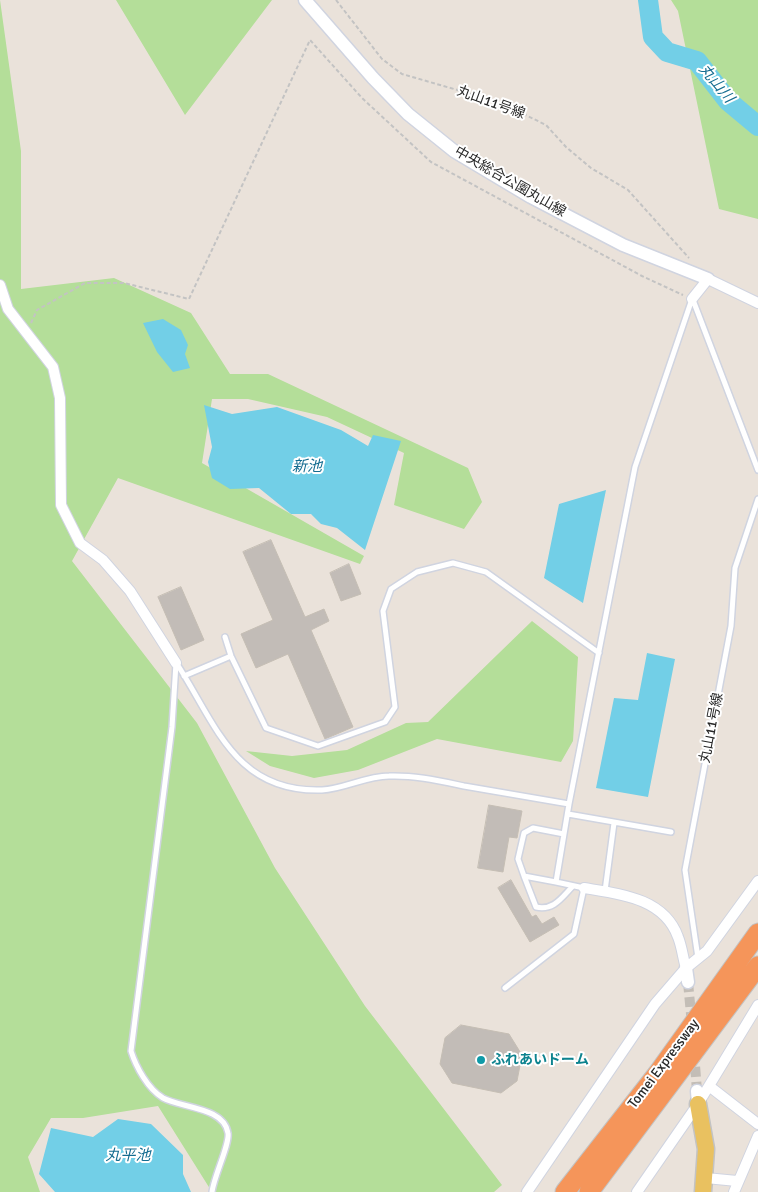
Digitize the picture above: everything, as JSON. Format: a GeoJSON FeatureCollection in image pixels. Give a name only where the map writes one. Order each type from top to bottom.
{"type":"FeatureCollection","features":[{"type":"Feature","properties":{"kind":"highway","name":"Tomei Expressway"},"geometry":{"type":"LineString","coordinates":[[565,1192],[658,1073],[758,933]]}},
{"type":"Feature","properties":{"kind":"highway","name":"Tomei Expressway"},"geometry":{"type":"LineString","coordinates":[[589,1192],[758,966]]}},
{"type":"Feature","properties":{"kind":"main road"},"geometry":{"type":"LineString","coordinates":[[701,1094],[706,1149],[704,1185]]}},
{"type":"Feature","properties":{"kind":"street","name":"中央総合公園丸山線"},"geometry":{"type":"LineString","coordinates":[[305,0],[373,78],[408,114],[454,151],[531,197],[623,245],[708,279],[758,303]]}},
{"type":"Feature","properties":{"kind":"street"},"geometry":{"type":"LineString","coordinates":[[692,299],[708,279]]}},
{"type":"Feature","properties":{"kind":"street"},"geometry":{"type":"LineString","coordinates":[[0,285],[8,309],[53,367],[60,398],[61,505],[80,543],[103,560],[130,591],[176,663]]}},
{"type":"Feature","properties":{"kind":"street"},"geometry":{"type":"LineString","coordinates":[[527,1192],[655,1004],[686,968],[707,951],[758,881]]}},
{"type":"Feature","properties":{"kind":"street"},"geometry":{"type":"LineString","coordinates":[[584,888],[628,895],[657,908],[668,920],[678,937],[688,982]]}},
{"type":"Feature","properties":{"kind":"street"},"geometry":{"type":"LineString","coordinates":[[637,1192],[758,1005]]}},
{"type":"Feature","properties":{"kind":"street"},"geometry":{"type":"LineString","coordinates":[[701,1094],[758,1124]]}},
{"type":"Feature","properties":{"kind":"street"},"geometry":{"type":"LineString","coordinates":[[734,1192],[737,1181],[758,1136]]}},
{"type":"Feature","properties":{"kind":"street"},"geometry":{"type":"LineString","coordinates":[[704,1185],[737,1181]]}},
{"type":"Feature","properties":{"kind":"lane"},"geometry":{"type":"LineString","coordinates":[[692,299],[758,470]]}},
{"type":"Feature","properties":{"kind":"lane"},"geometry":{"type":"LineString","coordinates":[[556,882],[569,804],[635,467],[692,299]]}},
{"type":"Feature","properties":{"kind":"lane","name":"丸山11号線"},"geometry":{"type":"LineString","coordinates":[[698,958],[685,870],[731,626],[734,568],[758,499]]}},
{"type":"Feature","properties":{"kind":"lane"},"geometry":{"type":"LineString","coordinates":[[225,637],[231,656],[266,728],[318,746],[385,722],[395,707],[383,611],[391,589],[417,572],[453,562],[486,572],[599,653]]}},
{"type":"Feature","properties":{"kind":"lane"},"geometry":{"type":"LineString","coordinates":[[184,676],[231,656]]}},
{"type":"Feature","properties":{"kind":"lane"},"geometry":{"type":"LineString","coordinates":[[176,663],[227,748],[243,765],[269,780],[295,788],[323,790],[387,776],[424,778],[569,804]]}},
{"type":"Feature","properties":{"kind":"lane"},"geometry":{"type":"LineString","coordinates":[[176,663],[172,728],[131,1050],[138,1067],[151,1087],[164,1098],[213,1115],[223,1122],[228,1131],[227,1144],[214,1179],[212,1192]]}},
{"type":"Feature","properties":{"kind":"lane"},"geometry":{"type":"LineString","coordinates":[[568,814],[671,832]]}},
{"type":"Feature","properties":{"kind":"lane"},"geometry":{"type":"LineString","coordinates":[[605,891],[614,823]]}},
{"type":"Feature","properties":{"kind":"lane"},"geometry":{"type":"LineString","coordinates":[[564,834],[533,828],[524,833],[518,859],[536,906],[544,909],[554,906],[573,886]]}},
{"type":"Feature","properties":{"kind":"lane"},"geometry":{"type":"LineString","coordinates":[[505,988],[574,934],[584,888],[524,876]]}},
{"type":"Feature","properties":{"kind":"path","name":"丸山11号線"},"geometry":{"type":"LineString","coordinates":[[336,0],[382,58],[402,74],[499,102],[546,125],[566,147],[591,168],[628,190],[708,279]]}},
{"type":"Feature","properties":{"kind":"path"},"geometry":{"type":"LineString","coordinates":[[27,332],[38,310],[85,283],[124,283],[188,299],[310,40],[362,98],[431,162],[642,276],[692,299]]}},
{"type":"Feature","properties":{"kind":"green space"},"geometry":{"type":"Polygon","coordinates":[[[0,0],[21,151],[21,289],[114,278],[191,313],[230,374],[268,374],[468,468],[482,502],[464,529],[394,505],[404,453],[327,417],[248,399],[212,399],[202,463],[364,556],[360,564],[118,478],[72,561],[197,723],[275,868],[365,1006],[502,1185],[494,1192],[212,1192],[158,1106],[83,1118],[51,1118],[28,1157],[40,1192],[0,1192],[0,0]]]}},
{"type":"Feature","properties":{"kind":"green space"},"geometry":{"type":"Polygon","coordinates":[[[116,0],[272,0],[185,115],[116,0]]]}},
{"type":"Feature","properties":{"kind":"green space"},"geometry":{"type":"Polygon","coordinates":[[[671,0],[758,0],[758,219],[719,209],[678,11],[671,0]]]}},
{"type":"Feature","properties":{"kind":"green space"},"geometry":{"type":"Polygon","coordinates":[[[532,621],[578,657],[573,741],[561,762],[437,739],[358,770],[314,778],[270,766],[246,751],[292,756],[347,750],[406,723],[428,722],[532,621]]]}},
{"type":"Feature","properties":{"kind":"water"},"geometry":{"type":"Polygon","coordinates":[[[163,319],[181,330],[188,345],[185,354],[190,368],[173,372],[157,352],[143,323],[163,319]]]}},
{"type":"Feature","properties":{"kind":"water","name":"新池"},"geometry":{"type":"Polygon","coordinates":[[[204,405],[232,414],[277,407],[341,430],[368,446],[373,435],[401,441],[365,550],[337,528],[321,524],[311,514],[291,514],[259,488],[230,489],[212,478],[208,462],[212,447],[204,405]]]}},
{"type":"Feature","properties":{"kind":"water"},"geometry":{"type":"Polygon","coordinates":[[[606,490],[583,603],[544,578],[559,504],[606,490]]]}},
{"type":"Feature","properties":{"kind":"water"},"geometry":{"type":"Polygon","coordinates":[[[647,653],[675,659],[648,797],[596,788],[614,698],[638,700],[647,653]]]}},
{"type":"Feature","properties":{"kind":"water","name":"丸平池"},"geometry":{"type":"Polygon","coordinates":[[[118,1119],[151,1124],[183,1155],[183,1174],[191,1192],[55,1192],[39,1174],[51,1128],[93,1137],[118,1119]]]}},
{"type":"Feature","properties":{"kind":"building"},"geometry":{"type":"Polygon","coordinates":[[[271,540],[305,617],[324,609],[329,621],[311,630],[353,727],[325,739],[288,654],[256,668],[241,634],[273,620],[243,552],[271,540]]]}},
{"type":"Feature","properties":{"kind":"building"},"geometry":{"type":"Polygon","coordinates":[[[349,564],[361,594],[341,601],[330,573],[349,564]]]}},
{"type":"Feature","properties":{"kind":"building"},"geometry":{"type":"Polygon","coordinates":[[[181,587],[204,640],[181,650],[158,597],[181,587]]]}},
{"type":"Feature","properties":{"kind":"building"},"geometry":{"type":"Polygon","coordinates":[[[489,805],[522,811],[517,838],[509,837],[503,872],[478,868],[489,805]]]}},
{"type":"Feature","properties":{"kind":"building"},"geometry":{"type":"Polygon","coordinates":[[[511,880],[532,917],[536,915],[542,924],[554,917],[559,925],[530,942],[498,888],[511,880]]]}},
{"type":"Feature","properties":{"kind":"building","name":"ふれあいドーム"},"geometry":{"type":"Polygon","coordinates":[[[461,1025],[509,1034],[522,1055],[517,1081],[501,1093],[452,1083],[440,1064],[445,1038],[461,1025]]]}},
{"type":"Feature","properties":{"kind":"waterway","name":"丸山川"},"geometry":{"type":"LineString","coordinates":[[648,0],[653,37],[667,52],[697,61],[728,101],[758,126]]}},
{"type":"Feature","properties":{"kind":"tunnel"},"geometry":{"type":"LineString","coordinates":[[688,982],[692,1025]]}},
{"type":"Feature","properties":{"kind":"tunnel"},"geometry":{"type":"LineString","coordinates":[[694,1052],[697,1091]]}},
{"type":"Feature","properties":{"kind":"place","name":"ふれあいドーム"},"geometry":{"type":"Point","coordinates":[481,1060]}}]}
